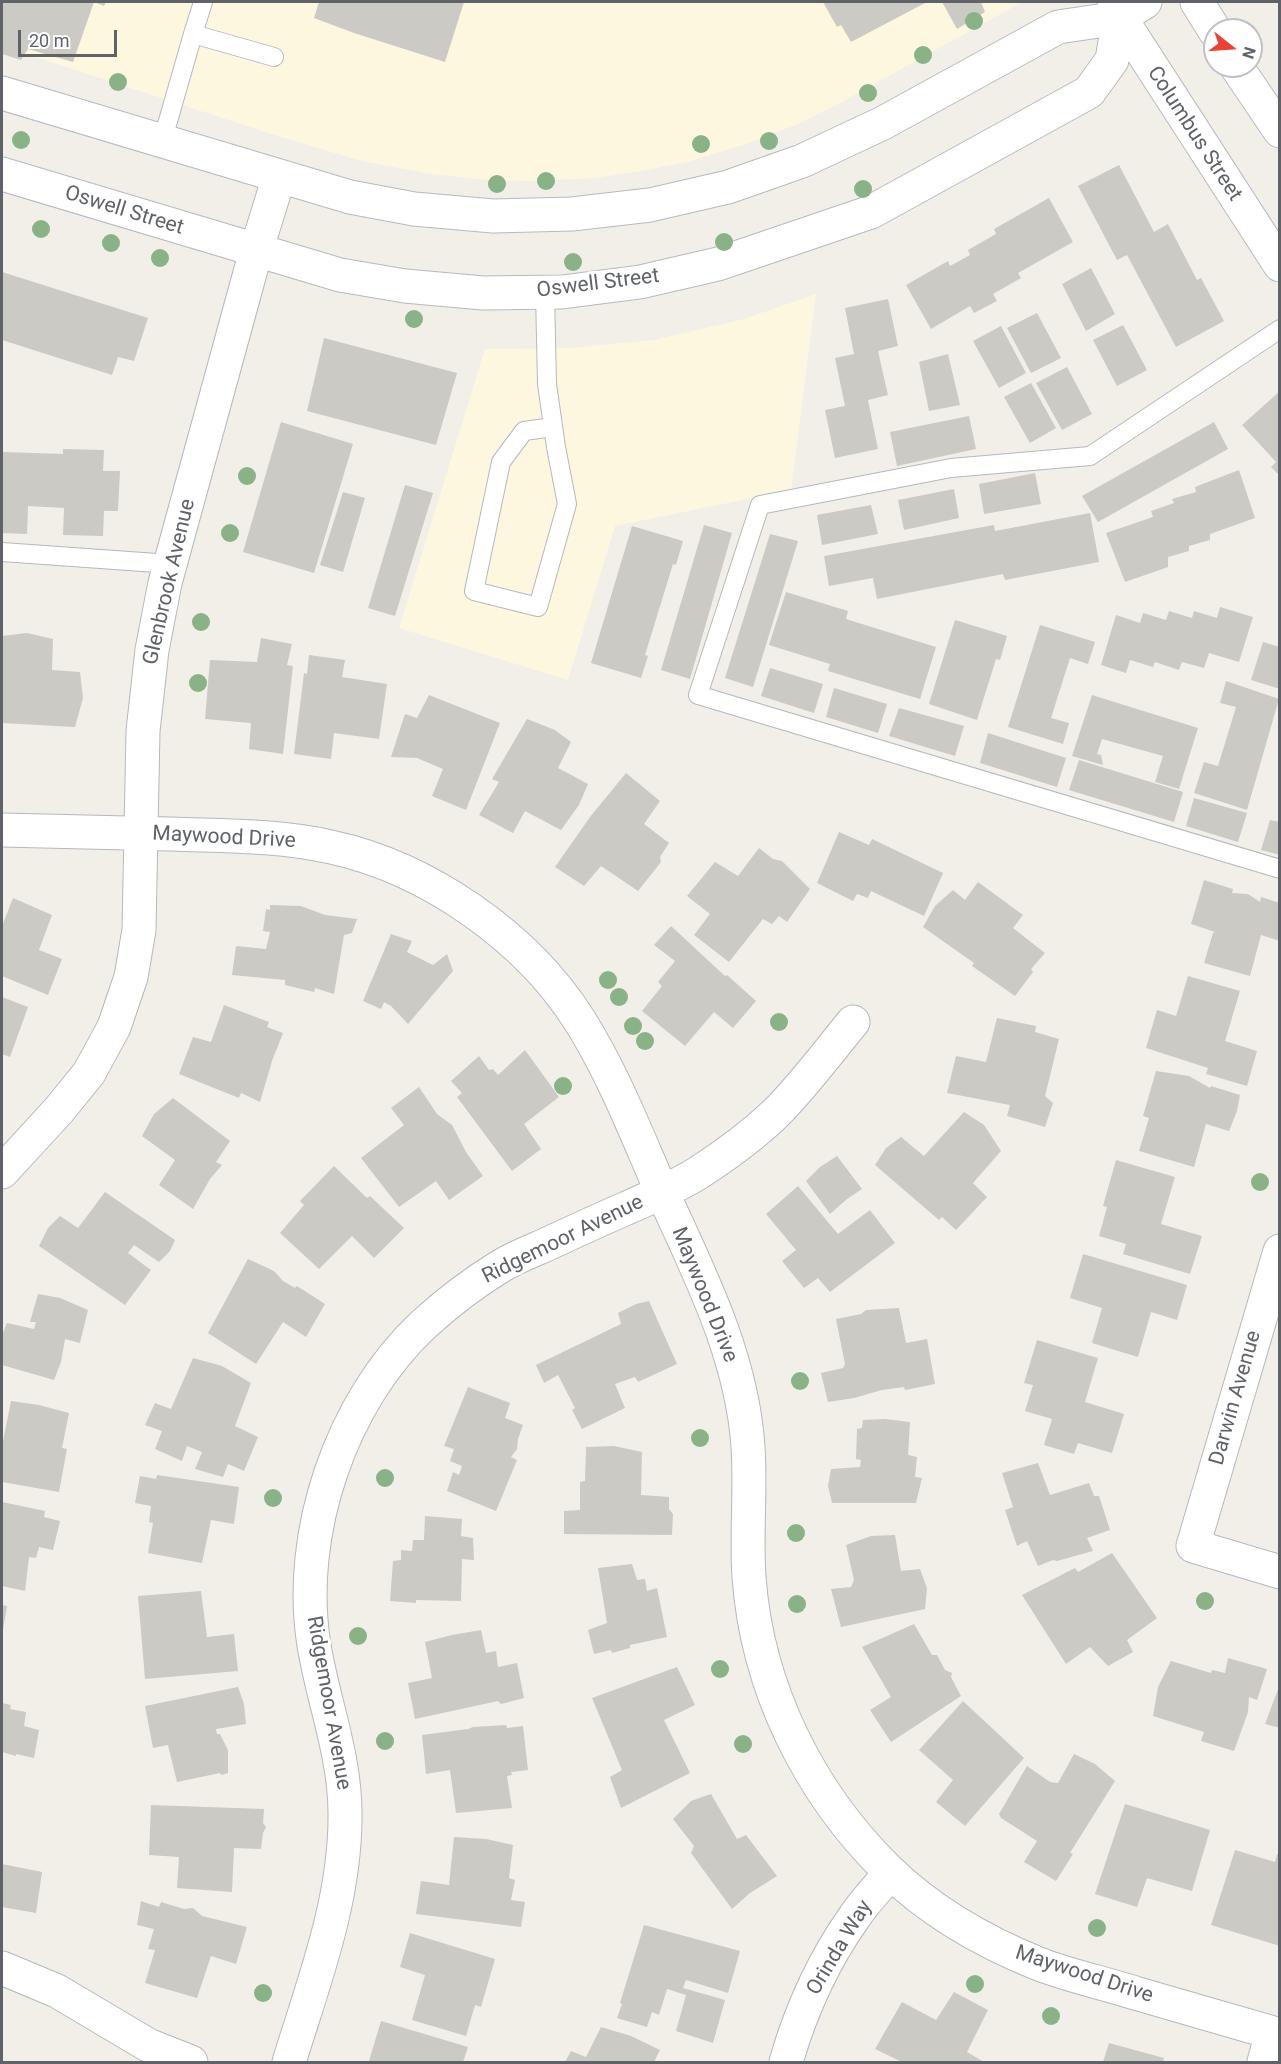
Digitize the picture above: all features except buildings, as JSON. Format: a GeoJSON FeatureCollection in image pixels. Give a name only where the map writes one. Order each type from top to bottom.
{"type":"FeatureCollection","features":[{"type":"Feature","properties":{"kind":"street"},"geometry":{"type":"LineString","coordinates":[[1197,2],[1207,18]]}},
{"type":"Feature","properties":{"kind":"street"},"geometry":{"type":"LineString","coordinates":[[2,93],[350,197],[414,209],[493,216],[572,214],[650,205],[728,187],[802,161],[883,123],[1058,27],[1125,7]]}},
{"type":"Feature","properties":{"kind":"street","name":"Columbus Street"},"geometry":{"type":"LineString","coordinates":[[1125,7],[1280,265]]}},
{"type":"Feature","properties":{"kind":"street","name":"Oswell Street"},"geometry":{"type":"LineString","coordinates":[[2,174],[256,251],[340,274],[405,286],[483,293],[545,292],[640,282],[718,264],[871,212],[1089,92],[1112,60],[1125,7]]}},
{"type":"Feature","properties":{"kind":"street"},"geometry":{"type":"LineString","coordinates":[[1244,78],[1280,131]]}},
{"type":"Feature","properties":{"kind":"street","name":"Glenbrook Avenue"},"geometry":{"type":"LineString","coordinates":[[2,1172],[59,1110],[89,1073],[114,1027],[131,977],[139,930],[143,731],[151,662],[171,564],[256,251],[279,177]]}},
{"type":"Feature","properties":{"kind":"street","name":"Maywood Drive"},"geometry":{"type":"LineString","coordinates":[[2,830],[270,837],[334,847],[389,865],[440,890],[494,926],[537,966],[578,1017],[610,1073],[723,1330],[740,1391],[748,1445],[749,1578],[757,1632],[770,1685],[794,1742],[821,1790],[854,1834],[890,1873],[932,1907],[985,1940],[1042,1965],[1272,2044]]}},
{"type":"Feature","properties":{"kind":"street","name":"Ridgemoor Avenue"},"geometry":{"type":"LineString","coordinates":[[289,2062],[332,1923],[342,1871],[345,1812],[339,1753],[313,1641],[310,1581],[317,1523],[333,1465],[357,1412],[386,1367],[420,1327],[460,1292],[504,1264],[695,1175],[739,1146],[770,1118],[853,1022]]}},
{"type":"Feature","properties":{"kind":"street","name":"Darwin Avenue"},"geometry":{"type":"LineString","coordinates":[[1280,1251],[1272,1307],[1193,1546],[1280,1572]]}},
{"type":"Feature","properties":{"kind":"street","name":"Orinda Way"},"geometry":{"type":"LineString","coordinates":[[786,2062],[796,2026],[818,1976],[855,1915],[890,1873]]}},
{"type":"Feature","properties":{"kind":"street"},"geometry":{"type":"LineString","coordinates":[[2,1968],[57,1991],[148,2045],[191,2062]]}},
{"type":"Feature","properties":{"kind":"lane"},"geometry":{"type":"LineString","coordinates":[[162,142],[203,2]]}},
{"type":"Feature","properties":{"kind":"lane"},"geometry":{"type":"LineString","coordinates":[[193,34],[274,57]]}},
{"type":"Feature","properties":{"kind":"lane"},"geometry":{"type":"LineString","coordinates":[[545,292],[546,384],[567,504],[538,607],[474,591],[501,462],[524,431],[553,427]]}},
{"type":"Feature","properties":{"kind":"lane"},"geometry":{"type":"LineString","coordinates":[[1280,329],[1090,456],[951,468],[760,505],[698,695],[1280,869]]}},
{"type":"Feature","properties":{"kind":"lane"},"geometry":{"type":"LineString","coordinates":[[2,552],[171,564]]}},
{"type":"Feature","properties":{"kind":"shaded area"},"geometry":{"type":"Polygon","coordinates":[[[2,2],[1022,2],[840,103],[798,124],[743,145],[687,162],[641,171],[595,178],[536,181],[489,180],[431,174],[362,161],[284,138],[2,46],[2,2]]]}},
{"type":"Feature","properties":{"kind":"shaded area"},"geometry":{"type":"Polygon","coordinates":[[[816,294],[791,490],[615,526],[568,680],[399,628],[485,349],[571,348],[654,340],[744,319],[816,294]]]}}]}
